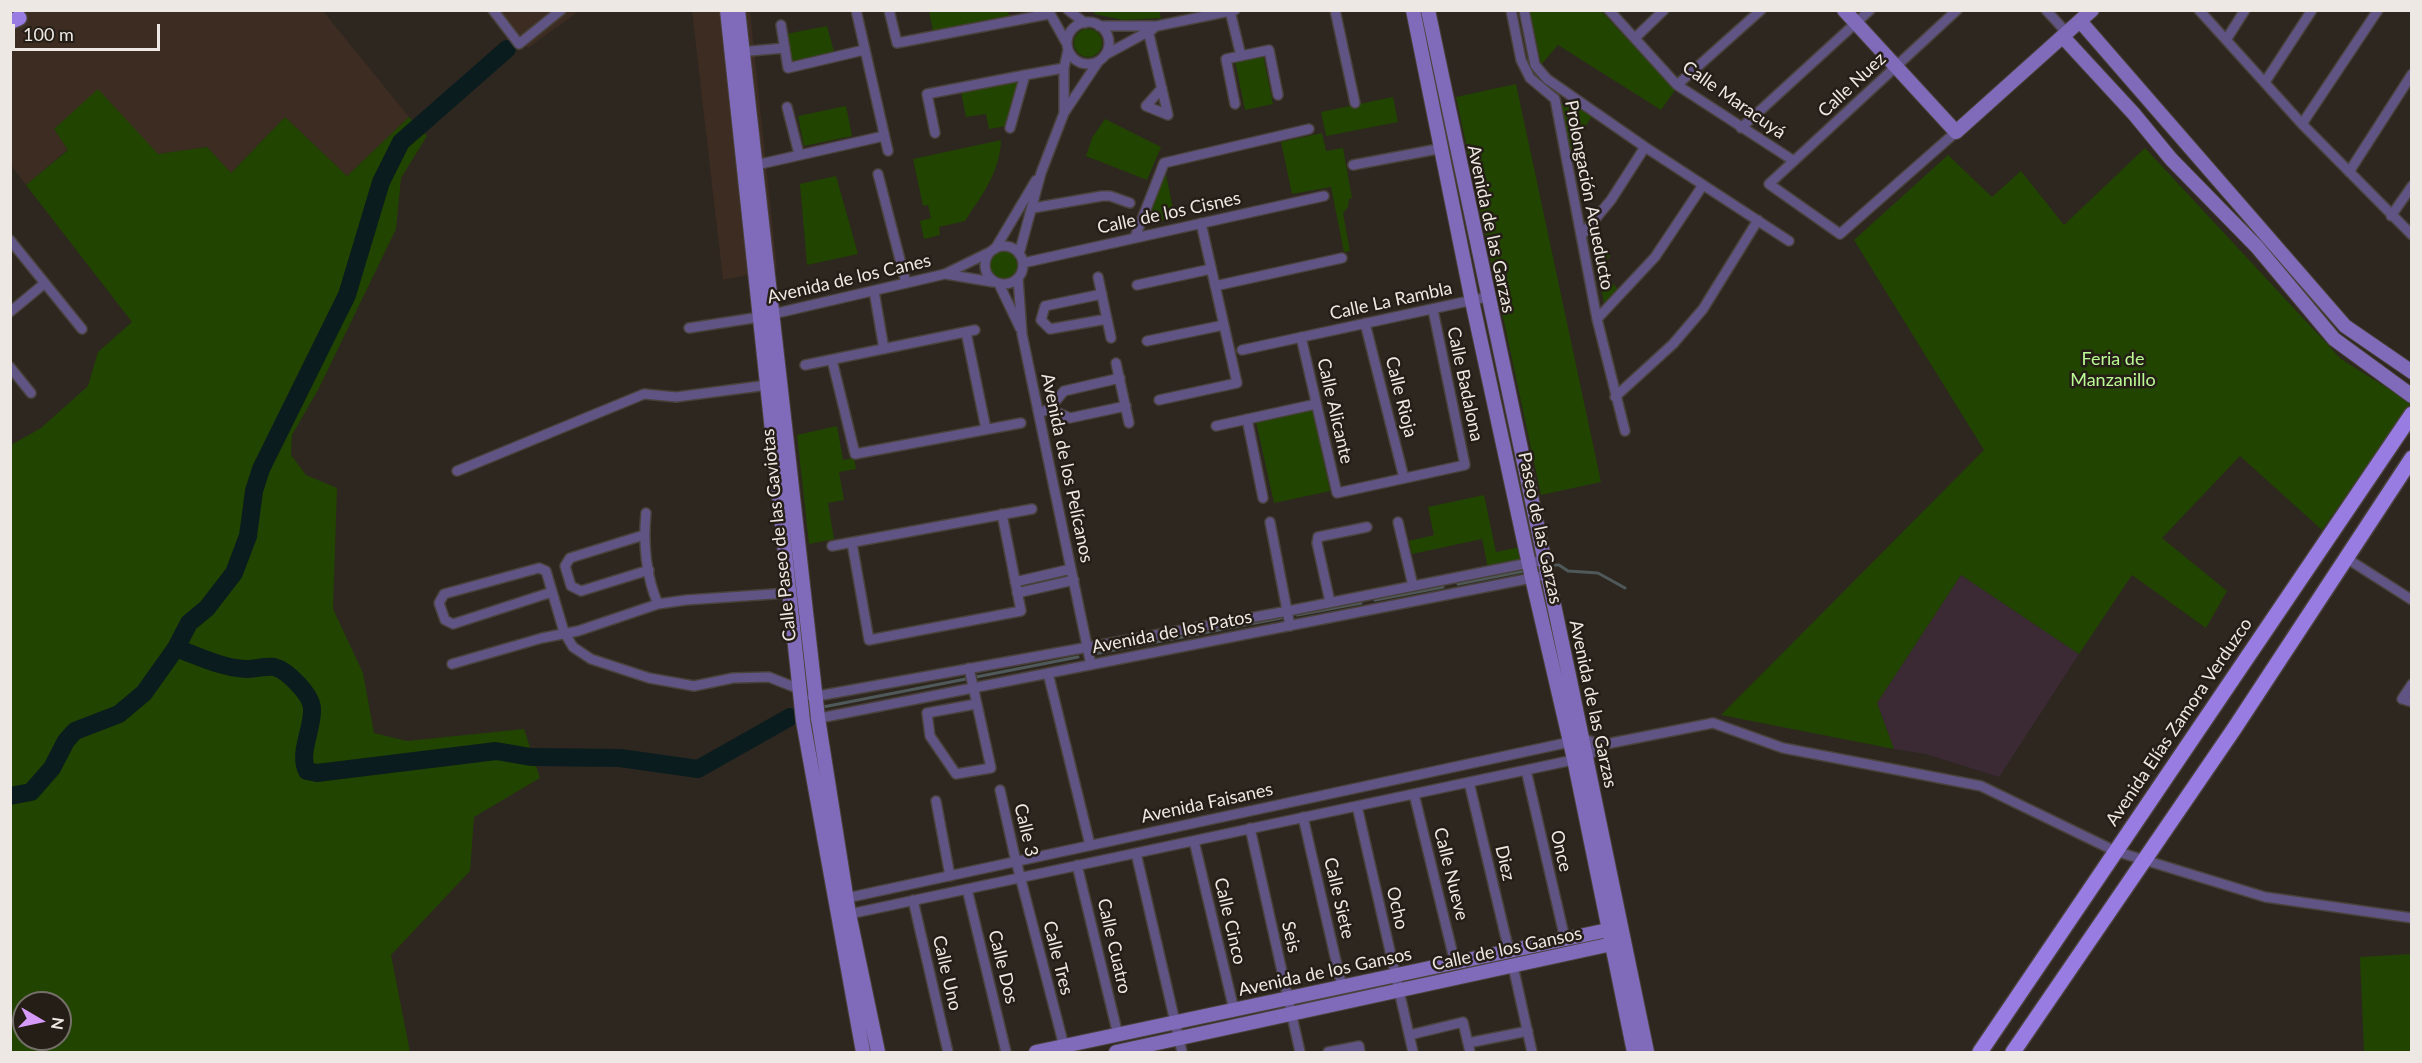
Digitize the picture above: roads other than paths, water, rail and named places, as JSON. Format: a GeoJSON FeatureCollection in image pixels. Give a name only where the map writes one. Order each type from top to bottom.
{"type":"FeatureCollection","features":[{"type":"Feature","properties":{"kind":"main road","name":"Calle Paseo de las Gaviotas"},"geometry":{"type":"LineString","coordinates":[[727,10],[737,52],[756,165],[768,385],[803,721],[844,915],[863,1053]]}},
{"type":"Feature","properties":{"kind":"main road","name":"Calle Paseo de las Gaviotas"},"geometry":{"type":"LineString","coordinates":[[738,10],[737,52],[766,316],[841,899]]}},
{"type":"Feature","properties":{"kind":"main road","name":"Paseo de las Garzas"},"geometry":{"type":"LineString","coordinates":[[1413,10],[1443,148],[1472,301],[1532,579],[1577,741]]}},
{"type":"Feature","properties":{"kind":"main road","name":"Avenida de las Garzas"},"geometry":{"type":"LineString","coordinates":[[1428,10],[1544,560],[1577,741],[1615,928],[1647,1053]]}},
{"type":"Feature","properties":{"kind":"main road"},"geometry":{"type":"LineString","coordinates":[[1844,10],[1956,132],[2092,10]]}},
{"type":"Feature","properties":{"kind":"main road"},"geometry":{"type":"LineString","coordinates":[[2080,21],[2345,326],[2412,372]]}},
{"type":"Feature","properties":{"kind":"main road"},"geometry":{"type":"LineString","coordinates":[[2065,35],[2171,159],[2257,247],[2334,339],[2412,396]]}},
{"type":"Feature","properties":{"kind":"main road","name":"Avenida Elías Zamora Verduzco"},"geometry":{"type":"LineString","coordinates":[[1980,1053],[2412,414]]}},
{"type":"Feature","properties":{"kind":"main road"},"geometry":{"type":"LineString","coordinates":[[2013,1053],[2144,861],[2412,458]]}},
{"type":"Feature","properties":{"kind":"main road","name":"Calle Paseo de las Gaviotas"},"geometry":{"type":"LineString","coordinates":[[844,915],[878,1053]]}},
{"type":"Feature","properties":{"kind":"main road","name":"Avenida de los Gansos"},"geometry":{"type":"LineString","coordinates":[[1036,1053],[1615,928]]}},
{"type":"Feature","properties":{"kind":"main road"},"geometry":{"type":"LineString","coordinates":[[1619,943],[1634,1053]]}},
{"type":"Feature","properties":{"kind":"main road","name":"Calle de los Gansos"},"geometry":{"type":"LineString","coordinates":[[1116,1053],[1180,1046],[1292,1014],[1619,943]]}},
{"type":"Feature","properties":{"kind":"street"},"geometry":{"type":"LineString","coordinates":[[493,10],[519,44],[561,10]]}},
{"type":"Feature","properties":{"kind":"street"},"geometry":{"type":"LineString","coordinates":[[856,10],[888,151]]}},
{"type":"Feature","properties":{"kind":"street"},"geometry":{"type":"LineString","coordinates":[[889,10],[897,43],[1048,12],[1067,47],[1080,63],[1092,64],[1151,28]]}},
{"type":"Feature","properties":{"kind":"street"},"geometry":{"type":"LineString","coordinates":[[1068,10],[1085,23]]}},
{"type":"Feature","properties":{"kind":"street"},"geometry":{"type":"LineString","coordinates":[[1335,10],[1355,103]]}},
{"type":"Feature","properties":{"kind":"street","name":"Prolongación Acueducto"},"geometry":{"type":"LineString","coordinates":[[1511,10],[1521,60],[1530,78],[1544,82],[1789,241]]}},
{"type":"Feature","properties":{"kind":"street","name":"Prolongación Acueducto"},"geometry":{"type":"LineString","coordinates":[[1524,10],[1535,65],[1555,99],[1597,319],[1625,431]]}},
{"type":"Feature","properties":{"kind":"street","name":"Calle Maracuyá"},"geometry":{"type":"LineString","coordinates":[[1609,10],[1677,85],[1794,161]]}},
{"type":"Feature","properties":{"kind":"street"},"geometry":{"type":"LineString","coordinates":[[1635,38],[1665,10]]}},
{"type":"Feature","properties":{"kind":"street"},"geometry":{"type":"LineString","coordinates":[[1677,85],[1761,10]]}},
{"type":"Feature","properties":{"kind":"street"},"geometry":{"type":"LineString","coordinates":[[1742,128],[1870,10]]}},
{"type":"Feature","properties":{"kind":"street","name":"Calle Nuez"},"geometry":{"type":"LineString","coordinates":[[1956,132],[1840,234],[1769,184],[1957,10]]}},
{"type":"Feature","properties":{"kind":"street"},"geometry":{"type":"LineString","coordinates":[[2046,10],[2065,35]]}},
{"type":"Feature","properties":{"kind":"street"},"geometry":{"type":"LineString","coordinates":[[2199,10],[2302,124],[2412,235]]}},
{"type":"Feature","properties":{"kind":"street"},"geometry":{"type":"LineString","coordinates":[[2226,40],[2245,10]]}},
{"type":"Feature","properties":{"kind":"street"},"geometry":{"type":"LineString","coordinates":[[2265,82],[2312,10]]}},
{"type":"Feature","properties":{"kind":"street"},"geometry":{"type":"LineString","coordinates":[[2302,124],[2378,10]]}},
{"type":"Feature","properties":{"kind":"street"},"geometry":{"type":"LineString","coordinates":[[1064,113],[1064,68],[1067,47],[1070,32],[1079,24],[1151,28],[1234,11],[1243,55]]}},
{"type":"Feature","properties":{"kind":"street"},"geometry":{"type":"LineString","coordinates":[[781,25],[788,68],[864,50]]}},
{"type":"Feature","properties":{"kind":"street"},"geometry":{"type":"LineString","coordinates":[[1041,173],[987,257],[985,268],[990,279],[997,283],[1009,284],[1018,278],[1041,173],[1064,113],[1101,58],[1108,43],[1104,30],[1099,26]]}},
{"type":"Feature","properties":{"kind":"street"},"geometry":{"type":"LineString","coordinates":[[1151,28],[1162,88]]}},
{"type":"Feature","properties":{"kind":"street"},"geometry":{"type":"LineString","coordinates":[[1517,40],[1529,38]]}},
{"type":"Feature","properties":{"kind":"street"},"geometry":{"type":"LineString","coordinates":[[737,52],[785,48]]}},
{"type":"Feature","properties":{"kind":"street"},"geometry":{"type":"LineString","coordinates":[[1235,104],[1226,59],[1243,55],[1269,50],[1278,95]]}},
{"type":"Feature","properties":{"kind":"street"},"geometry":{"type":"LineString","coordinates":[[935,133],[927,94],[1064,68]]}},
{"type":"Feature","properties":{"kind":"street"},"geometry":{"type":"LineString","coordinates":[[2349,172],[2412,74]]}},
{"type":"Feature","properties":{"kind":"street"},"geometry":{"type":"LineString","coordinates":[[1010,128],[1025,75]]}},
{"type":"Feature","properties":{"kind":"street"},"geometry":{"type":"LineString","coordinates":[[788,106],[799,154]]}},
{"type":"Feature","properties":{"kind":"street"},"geometry":{"type":"LineString","coordinates":[[1135,237],[1164,163],[1309,129]]}},
{"type":"Feature","properties":{"kind":"street"},"geometry":{"type":"LineString","coordinates":[[756,165],[884,136]]}},
{"type":"Feature","properties":{"kind":"street"},"geometry":{"type":"LineString","coordinates":[[1581,236],[1611,200],[1645,147]]}},
{"type":"Feature","properties":{"kind":"street"},"geometry":{"type":"LineString","coordinates":[[1353,165],[1443,148]]}},
{"type":"Feature","properties":{"kind":"street"},"geometry":{"type":"LineString","coordinates":[[878,174],[906,283]]}},
{"type":"Feature","properties":{"kind":"street"},"geometry":{"type":"LineString","coordinates":[[1597,319],[1655,256],[1703,186]]}},
{"type":"Feature","properties":{"kind":"street"},"geometry":{"type":"LineString","coordinates":[[2391,216],[2412,186]]}},
{"type":"Feature","properties":{"kind":"street"},"geometry":{"type":"LineString","coordinates":[[1033,208],[1102,196],[1110,196],[1130,203]]}},
{"type":"Feature","properties":{"kind":"street","name":"Calle de los Cisnes"},"geometry":{"type":"LineString","coordinates":[[1021,259],[1324,196]]}},
{"type":"Feature","properties":{"kind":"street"},"geometry":{"type":"LineString","coordinates":[[1615,397],[1673,344],[1703,309],[1758,220]]}},
{"type":"Feature","properties":{"kind":"street"},"geometry":{"type":"LineString","coordinates":[[1159,400],[1237,383],[1201,223]]}},
{"type":"Feature","properties":{"kind":"street"},"geometry":{"type":"LineString","coordinates":[[10,240],[82,329]]}},
{"type":"Feature","properties":{"kind":"street"},"geometry":{"type":"LineString","coordinates":[[992,250],[1008,247],[1021,259]]}},
{"type":"Feature","properties":{"kind":"street","name":"Avenida de los Canes"},"geometry":{"type":"LineString","coordinates":[[688,328],[766,316],[945,274],[992,250]]}},
{"type":"Feature","properties":{"kind":"street"},"geometry":{"type":"LineString","coordinates":[[1215,286],[1342,258]]}},
{"type":"Feature","properties":{"kind":"street"},"geometry":{"type":"LineString","coordinates":[[1137,285],[1211,269]]}},
{"type":"Feature","properties":{"kind":"street","name":"Avenida de los Canes"},"geometry":{"type":"LineString","coordinates":[[945,274],[997,283]]}},
{"type":"Feature","properties":{"kind":"street"},"geometry":{"type":"LineString","coordinates":[[1098,277],[1111,338]]}},
{"type":"Feature","properties":{"kind":"street","name":"Avenida de los Pelícanos"},"geometry":{"type":"LineString","coordinates":[[1018,278],[1021,327],[1091,665]]}},
{"type":"Feature","properties":{"kind":"street"},"geometry":{"type":"LineString","coordinates":[[997,283],[1021,327],[1041,320]]}},
{"type":"Feature","properties":{"kind":"street"},"geometry":{"type":"LineString","coordinates":[[10,312],[45,284]]}},
{"type":"Feature","properties":{"kind":"street"},"geometry":{"type":"LineString","coordinates":[[874,291],[884,349]]}},
{"type":"Feature","properties":{"kind":"street"},"geometry":{"type":"LineString","coordinates":[[1041,320],[1045,306],[1102,294]]}},
{"type":"Feature","properties":{"kind":"street","name":"Calle La Rambla"},"geometry":{"type":"LineString","coordinates":[[1242,351],[1487,297]]}},
{"type":"Feature","properties":{"kind":"street","name":"Calle Badalona"},"geometry":{"type":"LineString","coordinates":[[1404,478],[1465,465],[1432,310]]}},
{"type":"Feature","properties":{"kind":"street"},"geometry":{"type":"LineString","coordinates":[[1041,320],[1050,329],[1107,320]]}},
{"type":"Feature","properties":{"kind":"street","name":"Calle Rioja"},"geometry":{"type":"LineString","coordinates":[[1365,323],[1404,478]]}},
{"type":"Feature","properties":{"kind":"street"},"geometry":{"type":"LineString","coordinates":[[1147,341],[1224,325]]}},
{"type":"Feature","properties":{"kind":"street"},"geometry":{"type":"LineString","coordinates":[[805,365],[970,331],[986,429]]}},
{"type":"Feature","properties":{"kind":"street","name":"Calle Alicante"},"geometry":{"type":"LineString","coordinates":[[1301,337],[1336,493],[1404,478]]}},
{"type":"Feature","properties":{"kind":"street"},"geometry":{"type":"LineString","coordinates":[[832,360],[855,454],[1021,423]]}},
{"type":"Feature","properties":{"kind":"street"},"geometry":{"type":"LineString","coordinates":[[1116,363],[1129,423]]}},
{"type":"Feature","properties":{"kind":"street"},"geometry":{"type":"LineString","coordinates":[[10,368],[31,393]]}},
{"type":"Feature","properties":{"kind":"street"},"geometry":{"type":"LineString","coordinates":[[1039,413],[1049,410],[1064,392],[1120,378]]}},
{"type":"Feature","properties":{"kind":"street"},"geometry":{"type":"LineString","coordinates":[[457,471],[644,394],[676,398],[768,385]]}},
{"type":"Feature","properties":{"kind":"street"},"geometry":{"type":"LineString","coordinates":[[1216,426],[1316,404]]}},
{"type":"Feature","properties":{"kind":"street"},"geometry":{"type":"LineString","coordinates":[[1049,410],[1070,418],[1126,406]]}},
{"type":"Feature","properties":{"kind":"street"},"geometry":{"type":"LineString","coordinates":[[1247,419],[1263,498]]}},
{"type":"Feature","properties":{"kind":"street"},"geometry":{"type":"LineString","coordinates":[[832,546],[1032,509]]}},
{"type":"Feature","properties":{"kind":"street"},"geometry":{"type":"LineString","coordinates":[[646,513],[644,535],[652,591],[658,604]]}},
{"type":"Feature","properties":{"kind":"street"},"geometry":{"type":"LineString","coordinates":[[852,543],[869,640],[1021,611],[1002,514]]}},
{"type":"Feature","properties":{"kind":"street"},"geometry":{"type":"LineString","coordinates":[[1270,522],[1290,626]]}},
{"type":"Feature","properties":{"kind":"street"},"geometry":{"type":"LineString","coordinates":[[1398,522],[1413,586]]}},
{"type":"Feature","properties":{"kind":"street"},"geometry":{"type":"LineString","coordinates":[[1330,602],[1317,543],[1318,537],[1367,527]]}},
{"type":"Feature","properties":{"kind":"street"},"geometry":{"type":"LineString","coordinates":[[644,535],[570,558],[565,566],[571,586],[581,591],[649,570]]}},
{"type":"Feature","properties":{"kind":"street"},"geometry":{"type":"LineString","coordinates":[[2346,558],[2412,600]]}},
{"type":"Feature","properties":{"kind":"street","name":"Avenida de los Patos"},"geometry":{"type":"LineString","coordinates":[[800,694],[816,696],[1288,610],[1544,560]]}},
{"type":"Feature","properties":{"kind":"street"},"geometry":{"type":"LineString","coordinates":[[552,592],[453,624],[445,620],[440,603],[444,594],[539,568],[546,571],[564,632],[573,647],[591,658],[649,678],[694,686],[733,678],[769,677],[800,694]]}},
{"type":"Feature","properties":{"kind":"street"},"geometry":{"type":"LineString","coordinates":[[1015,582],[1071,569]]}},
{"type":"Feature","properties":{"kind":"street","name":"Avenida de los Patos"},"geometry":{"type":"LineString","coordinates":[[803,721],[1547,575]]}},
{"type":"Feature","properties":{"kind":"street"},"geometry":{"type":"LineString","coordinates":[[1017,593],[1074,580]]}},
{"type":"Feature","properties":{"kind":"street"},"geometry":{"type":"LineString","coordinates":[[452,664],[564,632],[578,631],[658,604],[788,592]]}},
{"type":"Feature","properties":{"kind":"street"},"geometry":{"type":"LineString","coordinates":[[969,668],[991,768],[956,774],[930,736],[927,713],[976,704]]}},
{"type":"Feature","properties":{"kind":"street"},"geometry":{"type":"LineString","coordinates":[[1048,673],[1090,845]]}},
{"type":"Feature","properties":{"kind":"street"},"geometry":{"type":"LineString","coordinates":[[2412,684],[2402,699],[2412,702]]}},
{"type":"Feature","properties":{"kind":"street"},"geometry":{"type":"LineString","coordinates":[[1577,741],[1601,745],[1713,723],[1783,748],[1981,786],[2115,851],[2265,897],[2412,918]]}},
{"type":"Feature","properties":{"kind":"street","name":"Avenida Faisanes"},"geometry":{"type":"LineString","coordinates":[[841,899],[1577,741]]}},
{"type":"Feature","properties":{"kind":"street"},"geometry":{"type":"LineString","coordinates":[[1581,758],[1601,745]]}},
{"type":"Feature","properties":{"kind":"street","name":"Avenida Faisanes"},"geometry":{"type":"LineString","coordinates":[[844,915],[1581,758]]}},
{"type":"Feature","properties":{"kind":"street","name":"Once"},"geometry":{"type":"LineString","coordinates":[[1526,770],[1565,939]]}},
{"type":"Feature","properties":{"kind":"street","name":"Diez"},"geometry":{"type":"LineString","coordinates":[[1469,782],[1509,951]]}},
{"type":"Feature","properties":{"kind":"street","name":"Calle 3"},"geometry":{"type":"LineString","coordinates":[[1000,790],[1021,878]]}},
{"type":"Feature","properties":{"kind":"street","name":"Calle Nueve"},"geometry":{"type":"LineString","coordinates":[[1414,794],[1455,963]]}},
{"type":"Feature","properties":{"kind":"street"},"geometry":{"type":"LineString","coordinates":[[936,801],[950,876]]}},
{"type":"Feature","properties":{"kind":"street","name":"Ocho"},"geometry":{"type":"LineString","coordinates":[[1357,806],[1413,1053]]}},
{"type":"Feature","properties":{"kind":"street","name":"Calle Siete"},"geometry":{"type":"LineString","coordinates":[[1303,817],[1342,987]]}},
{"type":"Feature","properties":{"kind":"street","name":"Seis"},"geometry":{"type":"LineString","coordinates":[[1250,828],[1300,1053]]}},
{"type":"Feature","properties":{"kind":"street","name":"Calle Cinco"},"geometry":{"type":"LineString","coordinates":[[1194,841],[1234,1010]]}},
{"type":"Feature","properties":{"kind":"street"},"geometry":{"type":"LineString","coordinates":[[1136,853],[1180,1046]]}},
{"type":"Feature","properties":{"kind":"street","name":"Calle Cuatro"},"geometry":{"type":"LineString","coordinates":[[1077,865],[1118,1035]]}},
{"type":"Feature","properties":{"kind":"street","name":"Calle Tres"},"geometry":{"type":"LineString","coordinates":[[1021,878],[1064,1047]]}},
{"type":"Feature","properties":{"kind":"street","name":"Calle Dos"},"geometry":{"type":"LineString","coordinates":[[967,889],[1006,1053]]}},
{"type":"Feature","properties":{"kind":"street","name":"Calle Uno"},"geometry":{"type":"LineString","coordinates":[[913,900],[948,1053]]}},
{"type":"Feature","properties":{"kind":"street"},"geometry":{"type":"LineString","coordinates":[[1513,966],[1532,1053]]}},
{"type":"Feature","properties":{"kind":"street"},"geometry":{"type":"LineString","coordinates":[[1409,1035],[1463,1022],[1469,1048],[1528,1031]]}},
{"type":"Feature","properties":{"kind":"street"},"geometry":{"type":"LineString","coordinates":[[1328,1053],[1360,1049]]}},
{"type":"Feature","properties":{"kind":"waterway"},"geometry":{"type":"LineString","coordinates":[[10,796],[31,792],[52,768],[66,741],[75,731],[119,714],[144,693],[176,648],[189,623],[207,608],[234,573],[248,536],[254,491],[261,469],[347,295],[381,182],[401,142],[507,49]]}},
{"type":"Feature","properties":{"kind":"waterway"},"geometry":{"type":"LineString","coordinates":[[1554,565],[1559,565],[1568,571],[1598,573],[1625,588]]}},
{"type":"Feature","properties":{"kind":"waterway"},"geometry":{"type":"LineString","coordinates":[[1458,584],[1524,571]]}},
{"type":"Feature","properties":{"kind":"waterway"},"geometry":{"type":"LineString","coordinates":[[1375,600],[1443,587]]}},
{"type":"Feature","properties":{"kind":"waterway"},"geometry":{"type":"LineString","coordinates":[[1297,615],[1361,603]]}},
{"type":"Feature","properties":{"kind":"waterway"},"geometry":{"type":"LineString","coordinates":[[1094,654],[1281,618]]}},
{"type":"Feature","properties":{"kind":"waterway"},"geometry":{"type":"LineString","coordinates":[[176,648],[228,666],[246,669],[274,667],[292,678],[311,703],[312,717],[304,757],[307,771],[317,773],[496,751],[531,757],[620,758],[698,769],[790,717]]}},
{"type":"Feature","properties":{"kind":"waterway"},"geometry":{"type":"LineString","coordinates":[[823,707],[1078,657]]}},
{"type":"Feature","properties":{"kind":"waterway"},"geometry":{"type":"LineString","coordinates":[[790,717],[797,715]]}},
{"type":"Feature","properties":{"kind":"park label","name":"Feria de Manzanillo"},"geometry":{"type":"Point","coordinates":[2113,370]}}]}
